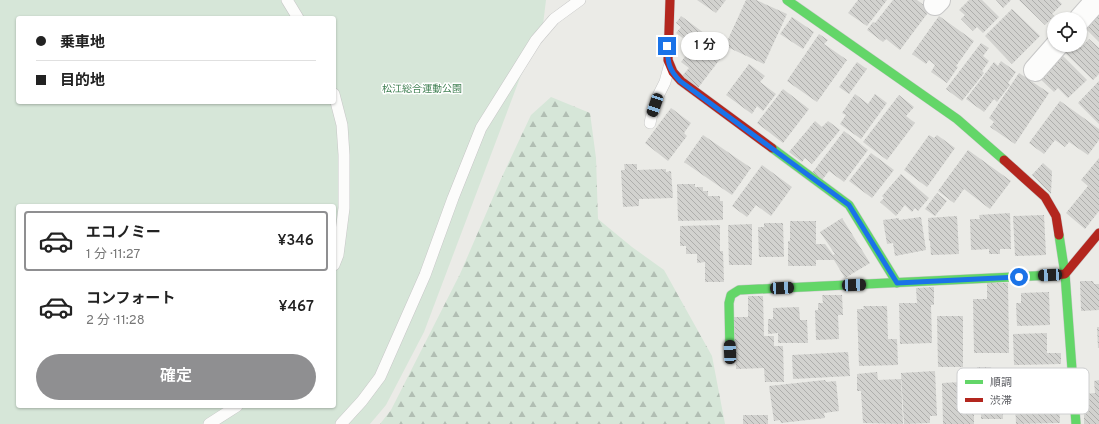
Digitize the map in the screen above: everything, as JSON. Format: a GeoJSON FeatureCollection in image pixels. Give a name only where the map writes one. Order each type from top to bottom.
{"type":"FeatureCollection","features":[{"type":"Feature","properties":{"kind":"street"},"geometry":{"type":"LineString","coordinates":[[670,0],[667,46],[669,66],[674,74],[680,81],[849,205],[897,283]]}},
{"type":"Feature","properties":{"kind":"street"},"geometry":{"type":"LineString","coordinates":[[787,0],[956,119],[1045,197],[1056,216],[1065,274],[1072,368]]}},
{"type":"Feature","properties":{"kind":"street"},"geometry":{"type":"LineString","coordinates":[[1087,12],[1097,0]]}},
{"type":"Feature","properties":{"kind":"street"},"geometry":{"type":"LineString","coordinates":[[1035,70],[1051,52]]}},
{"type":"Feature","properties":{"kind":"street"},"geometry":{"type":"LineString","coordinates":[[730,352],[729,303],[733,292],[746,290],[1065,274],[1099,232]]}},
{"type":"Feature","properties":{"kind":"street"},"geometry":{"type":"LineString","coordinates":[[1075,414],[1076,424]]}},
{"type":"Feature","properties":{"kind":"lane"},"geometry":{"type":"LineString","coordinates":[[287,0],[297,16]]}},
{"type":"Feature","properties":{"kind":"lane"},"geometry":{"type":"LineString","coordinates":[[341,424],[362,401],[383,371],[425,275],[453,198],[481,128],[536,40],[554,19],[580,0]]}},
{"type":"Feature","properties":{"kind":"lane"},"geometry":{"type":"LineString","coordinates":[[650,123],[658,96],[666,82],[669,66]]}},
{"type":"Feature","properties":{"kind":"lane"},"geometry":{"type":"LineString","coordinates":[[336,102],[342,125],[344,155],[344,208],[338,255],[336,260]]}},
{"type":"Feature","properties":{"kind":"lane"},"geometry":{"type":"LineString","coordinates":[[209,424],[234,408]]}},
{"type":"Feature","properties":{"kind":"green space","name":"松江総合運動公園"},"geometry":{"type":"Polygon","coordinates":[[[0,0],[546,0],[541,41],[521,75],[424,332],[386,405],[370,424],[0,424],[0,0]]]}},
{"type":"Feature","properties":{"kind":"green space"},"geometry":{"type":"Polygon","coordinates":[[[551,97],[590,113],[596,158],[598,219],[632,247],[664,270],[712,356],[725,424],[380,424],[391,410],[460,274],[501,179],[531,115],[551,97]]]}},
{"type":"Feature","properties":{"kind":"building"},"geometry":{"type":"Polygon","coordinates":[[[697,0],[726,0],[716,13],[697,0]]]}},
{"type":"Feature","properties":{"kind":"building"},"geometry":{"type":"Polygon","coordinates":[[[746,0],[756,0],[787,14],[764,64],[725,46],[746,0]]]}},
{"type":"Feature","properties":{"kind":"building"},"geometry":{"type":"Polygon","coordinates":[[[858,0],[887,0],[867,26],[848,13],[858,0]]]}},
{"type":"Feature","properties":{"kind":"building"},"geometry":{"type":"Polygon","coordinates":[[[893,0],[917,0],[930,10],[900,50],[886,39],[883,42],[867,30],[873,22],[875,23],[893,0]]]}},
{"type":"Feature","properties":{"kind":"building"},"geometry":{"type":"Polygon","coordinates":[[[969,0],[982,0],[999,17],[983,33],[977,27],[973,31],[961,19],[965,15],[959,10],[969,0]]]}},
{"type":"Feature","properties":{"kind":"building"},"geometry":{"type":"Polygon","coordinates":[[[996,0],[1011,0],[1003,8],[996,0]]]}},
{"type":"Feature","properties":{"kind":"building"},"geometry":{"type":"Polygon","coordinates":[[[1019,0],[1058,0],[1062,4],[1054,12],[1047,12],[1047,23],[1045,25],[1019,0]]]}},
{"type":"Feature","properties":{"kind":"building"},"geometry":{"type":"Polygon","coordinates":[[[1012,9],[1040,36],[1012,64],[985,36],[1012,9]]]}},
{"type":"Feature","properties":{"kind":"building"},"geometry":{"type":"Polygon","coordinates":[[[1099,13],[1099,42],[1087,30],[1087,23],[1099,13]]]}},
{"type":"Feature","properties":{"kind":"building"},"geometry":{"type":"Polygon","coordinates":[[[681,16],[727,50],[698,88],[682,76],[689,68],[681,62],[693,46],[676,33],[681,27],[676,23],[681,16]]]}},
{"type":"Feature","properties":{"kind":"building"},"geometry":{"type":"Polygon","coordinates":[[[939,16],[974,41],[956,66],[958,67],[947,83],[931,72],[935,65],[929,60],[926,64],[912,54],[939,16]]]}},
{"type":"Feature","properties":{"kind":"building"},"geometry":{"type":"Polygon","coordinates":[[[792,17],[814,32],[803,49],[780,34],[792,17]]]}},
{"type":"Feature","properties":{"kind":"building"},"geometry":{"type":"Polygon","coordinates":[[[819,34],[828,40],[824,44],[847,60],[817,102],[787,81],[819,34]]]}},
{"type":"Feature","properties":{"kind":"building"},"geometry":{"type":"Polygon","coordinates":[[[1089,39],[1099,48],[1099,74],[1093,80],[1064,52],[1087,52],[1087,41],[1089,39]]]}},
{"type":"Feature","properties":{"kind":"building"},"geometry":{"type":"Polygon","coordinates":[[[981,43],[989,48],[983,56],[989,61],[982,71],[984,73],[962,101],[946,89],[981,43]]]}},
{"type":"Feature","properties":{"kind":"building"},"geometry":{"type":"Polygon","coordinates":[[[1060,53],[1087,80],[1068,98],[1058,88],[1054,92],[1036,75],[1060,53]]]}},
{"type":"Feature","properties":{"kind":"building"},"geometry":{"type":"Polygon","coordinates":[[[1001,61],[1016,72],[1008,83],[1010,85],[997,102],[994,99],[984,112],[966,99],[994,62],[998,66],[1001,61]]]}},
{"type":"Feature","properties":{"kind":"building"},"geometry":{"type":"Polygon","coordinates":[[[857,62],[867,69],[849,94],[839,87],[857,62]]]}},
{"type":"Feature","properties":{"kind":"building"},"geometry":{"type":"Polygon","coordinates":[[[749,64],[765,76],[760,82],[776,94],[763,111],[757,106],[752,114],[726,95],[749,64]]]}},
{"type":"Feature","properties":{"kind":"building"},"geometry":{"type":"Polygon","coordinates":[[[1019,73],[1049,93],[1015,144],[990,127],[994,122],[989,118],[1019,73]]]}},
{"type":"Feature","properties":{"kind":"building"},"geometry":{"type":"Polygon","coordinates":[[[1099,81],[1099,124],[1078,103],[1099,81]]]}},
{"type":"Feature","properties":{"kind":"building"},"geometry":{"type":"Polygon","coordinates":[[[783,89],[809,109],[783,143],[757,123],[783,89]]]}},
{"type":"Feature","properties":{"kind":"building"},"geometry":{"type":"Polygon","coordinates":[[[855,94],[868,104],[875,94],[887,103],[861,139],[840,124],[846,115],[842,113],[855,94]]]}},
{"type":"Feature","properties":{"kind":"building"},"geometry":{"type":"Polygon","coordinates":[[[899,95],[914,107],[906,116],[915,123],[887,160],[863,142],[899,95]]]}},
{"type":"Feature","properties":{"kind":"building"},"geometry":{"type":"Polygon","coordinates":[[[1060,101],[1099,129],[1099,140],[1088,155],[1069,142],[1065,147],[1055,140],[1044,154],[1029,143],[1060,101]]]}},
{"type":"Feature","properties":{"kind":"building"},"geometry":{"type":"Polygon","coordinates":[[[671,108],[691,123],[684,133],[687,136],[668,161],[645,143],[671,108]]]}},
{"type":"Feature","properties":{"kind":"building"},"geometry":{"type":"Polygon","coordinates":[[[815,121],[822,127],[828,121],[840,130],[812,164],[805,158],[802,162],[789,152],[815,121]]]}},
{"type":"Feature","properties":{"kind":"building"},"geometry":{"type":"Polygon","coordinates":[[[844,131],[868,150],[844,182],[829,171],[822,180],[812,173],[844,131]]]}},
{"type":"Feature","properties":{"kind":"building"},"geometry":{"type":"Polygon","coordinates":[[[703,135],[751,168],[732,195],[684,162],[703,135]]]}},
{"type":"Feature","properties":{"kind":"building"},"geometry":{"type":"Polygon","coordinates":[[[929,135],[934,138],[937,135],[955,148],[927,187],[904,170],[929,135]]]}},
{"type":"Feature","properties":{"kind":"building"},"geometry":{"type":"Polygon","coordinates":[[[968,150],[1011,181],[990,209],[964,189],[954,203],[938,191],[968,150]]]}},
{"type":"Feature","properties":{"kind":"building"},"geometry":{"type":"Polygon","coordinates":[[[871,153],[894,170],[872,198],[849,181],[871,153]]]}},
{"type":"Feature","properties":{"kind":"building"},"geometry":{"type":"Polygon","coordinates":[[[1099,158],[1099,211],[1085,229],[1066,213],[1088,186],[1081,180],[1099,158]]]}},
{"type":"Feature","properties":{"kind":"building"},"geometry":{"type":"Polygon","coordinates":[[[1043,163],[1052,171],[1051,194],[1032,175],[1043,163]]]}},
{"type":"Feature","properties":{"kind":"building"},"geometry":{"type":"Polygon","coordinates":[[[624,164],[637,164],[637,170],[666,169],[666,172],[671,171],[673,198],[639,199],[639,206],[623,207],[621,170],[625,170],[624,164]]]}},
{"type":"Feature","properties":{"kind":"building"},"geometry":{"type":"Polygon","coordinates":[[[762,165],[792,187],[771,216],[756,205],[747,217],[732,206],[762,165]]]}},
{"type":"Feature","properties":{"kind":"building"},"geometry":{"type":"Polygon","coordinates":[[[901,174],[929,198],[918,211],[915,208],[912,212],[905,205],[896,216],[880,202],[884,198],[882,196],[901,174]]]}},
{"type":"Feature","properties":{"kind":"building"},"geometry":{"type":"Polygon","coordinates":[[[677,184],[695,184],[695,187],[703,187],[703,191],[708,191],[708,196],[720,196],[720,201],[723,201],[723,220],[678,221],[677,184]]]}},
{"type":"Feature","properties":{"kind":"building"},"geometry":{"type":"Polygon","coordinates":[[[937,193],[947,201],[935,216],[925,209],[937,193]]]}},
{"type":"Feature","properties":{"kind":"building"},"geometry":{"type":"Polygon","coordinates":[[[1010,213],[1011,249],[1000,249],[1000,254],[989,254],[989,249],[971,250],[970,219],[980,219],[979,215],[1010,213]]]}},
{"type":"Feature","properties":{"kind":"building"},"geometry":{"type":"Polygon","coordinates":[[[1044,215],[1046,255],[1015,256],[1013,216],[1044,215]]]}},
{"type":"Feature","properties":{"kind":"building"},"geometry":{"type":"Polygon","coordinates":[[[957,216],[959,254],[931,255],[928,218],[957,216]]]}},
{"type":"Feature","properties":{"kind":"building"},"geometry":{"type":"Polygon","coordinates":[[[921,217],[926,250],[895,256],[893,243],[887,244],[883,220],[899,218],[899,220],[921,217]]]}},
{"type":"Feature","properties":{"kind":"building"},"geometry":{"type":"Polygon","coordinates":[[[842,218],[870,263],[845,278],[834,260],[816,260],[816,266],[788,266],[790,221],[816,221],[816,244],[825,244],[833,255],[835,254],[820,232],[842,218]]]}},
{"type":"Feature","properties":{"kind":"building"},"geometry":{"type":"Polygon","coordinates":[[[764,223],[783,223],[784,257],[759,257],[758,227],[764,227],[764,223]]]}},
{"type":"Feature","properties":{"kind":"building"},"geometry":{"type":"Polygon","coordinates":[[[752,224],[752,265],[729,265],[728,225],[752,224]]]}},
{"type":"Feature","properties":{"kind":"building"},"geometry":{"type":"Polygon","coordinates":[[[720,225],[720,251],[723,251],[724,282],[705,282],[705,262],[697,263],[697,254],[686,254],[686,246],[680,246],[680,226],[720,225]]]}},
{"type":"Feature","properties":{"kind":"building"},"geometry":{"type":"Polygon","coordinates":[[[1080,281],[1093,281],[1094,284],[1099,284],[1099,310],[1081,311],[1080,281]]]}},
{"type":"Feature","properties":{"kind":"building"},"geometry":{"type":"Polygon","coordinates":[[[987,283],[1008,283],[1009,353],[974,353],[973,299],[987,299],[987,283]]]}},
{"type":"Feature","properties":{"kind":"building"},"geometry":{"type":"Polygon","coordinates":[[[934,287],[934,305],[931,305],[932,343],[900,344],[899,303],[917,303],[916,288],[934,287]]]}},
{"type":"Feature","properties":{"kind":"building"},"geometry":{"type":"Polygon","coordinates":[[[1049,292],[1050,325],[1017,326],[1016,303],[1021,303],[1021,293],[1049,292]]]}},
{"type":"Feature","properties":{"kind":"building"},"geometry":{"type":"Polygon","coordinates":[[[822,295],[842,295],[843,315],[838,315],[839,339],[816,340],[815,310],[818,310],[818,303],[823,303],[822,295]]]}},
{"type":"Feature","properties":{"kind":"building"},"geometry":{"type":"Polygon","coordinates":[[[748,296],[763,296],[764,336],[774,336],[774,346],[783,346],[784,382],[765,382],[764,368],[736,369],[734,317],[748,317],[748,296]]]}},
{"type":"Feature","properties":{"kind":"building"},"geometry":{"type":"Polygon","coordinates":[[[863,306],[887,306],[888,339],[897,339],[898,365],[859,366],[857,309],[864,309],[863,306]]]}},
{"type":"Feature","properties":{"kind":"building"},"geometry":{"type":"Polygon","coordinates":[[[799,307],[800,320],[807,320],[808,343],[778,343],[778,333],[768,334],[768,319],[773,319],[773,308],[799,307]]]}},
{"type":"Feature","properties":{"kind":"building"},"geometry":{"type":"Polygon","coordinates":[[[937,316],[963,316],[963,367],[938,367],[937,316]]]}},
{"type":"Feature","properties":{"kind":"building"},"geometry":{"type":"Polygon","coordinates":[[[1097,327],[1099,327],[1099,348],[1098,348],[1097,327]]]}},
{"type":"Feature","properties":{"kind":"building"},"geometry":{"type":"Polygon","coordinates":[[[1047,333],[1047,353],[1061,353],[1061,364],[1014,365],[1013,334],[1047,333]]]}},
{"type":"Feature","properties":{"kind":"building"},"geometry":{"type":"Polygon","coordinates":[[[848,352],[850,376],[793,379],[792,355],[848,352]]]}},
{"type":"Feature","properties":{"kind":"building"},"geometry":{"type":"Polygon","coordinates":[[[977,367],[991,368],[977,368],[977,367]]]}},
{"type":"Feature","properties":{"kind":"building"},"geometry":{"type":"Polygon","coordinates":[[[935,371],[937,416],[930,416],[930,423],[904,424],[901,373],[935,371]]]}},
{"type":"Feature","properties":{"kind":"building"},"geometry":{"type":"Polygon","coordinates":[[[877,372],[878,380],[901,379],[903,424],[863,423],[861,391],[857,391],[857,374],[877,372]]]}},
{"type":"Feature","properties":{"kind":"building"},"geometry":{"type":"Polygon","coordinates":[[[825,380],[826,382],[836,381],[839,411],[824,413],[825,418],[781,423],[780,420],[774,421],[769,386],[825,380]]]}},
{"type":"Feature","properties":{"kind":"building"},"geometry":{"type":"Polygon","coordinates":[[[1099,380],[1099,424],[1084,424],[1084,414],[1089,414],[1089,394],[1095,393],[1094,381],[1099,380]]]}},
{"type":"Feature","properties":{"kind":"building"},"geometry":{"type":"Polygon","coordinates":[[[957,382],[957,414],[974,414],[974,424],[943,424],[942,383],[957,382]]]}},
{"type":"Feature","properties":{"kind":"building"},"geometry":{"type":"Polygon","coordinates":[[[981,414],[1003,414],[1003,419],[981,419],[981,414]]]}},
{"type":"Feature","properties":{"kind":"building"},"geometry":{"type":"Polygon","coordinates":[[[1016,414],[1060,414],[1060,423],[1016,424],[1016,414]]]}},
{"type":"Feature","properties":{"kind":"building"},"geometry":{"type":"Polygon","coordinates":[[[743,415],[768,415],[768,424],[743,424],[743,415]]]}},
{"type":"Feature","properties":{"kind":"traffic: fast"},"geometry":{"type":"LineString","coordinates":[[787,0],[957,119],[1004,160]]}},
{"type":"Feature","properties":{"kind":"traffic: fast"},"geometry":{"type":"LineString","coordinates":[[772,148],[849,205],[897,283]]}},
{"type":"Feature","properties":{"kind":"traffic: fast"},"geometry":{"type":"LineString","coordinates":[[1059,235],[1065,274],[1072,368]]}},
{"type":"Feature","properties":{"kind":"traffic: fast"},"geometry":{"type":"LineString","coordinates":[[730,353],[729,303],[731,295],[739,290],[1054,275]]}},
{"type":"Feature","properties":{"kind":"traffic: fast"},"geometry":{"type":"LineString","coordinates":[[1075,414],[1076,424]]}},
{"type":"Feature","properties":{"kind":"traffic: jam"},"geometry":{"type":"LineString","coordinates":[[670,0],[668,60],[673,72],[681,81],[772,148]]}},
{"type":"Feature","properties":{"kind":"traffic: jam"},"geometry":{"type":"LineString","coordinates":[[1004,160],[1045,197],[1056,216],[1059,235]]}},
{"type":"Feature","properties":{"kind":"traffic: jam"},"geometry":{"type":"LineString","coordinates":[[1054,275],[1065,274],[1099,233]]}},
{"type":"Feature","properties":{"kind":"route"},"geometry":{"type":"LineString","coordinates":[[667,46],[669,66],[680,81],[849,205],[897,283],[1019,277]]}}]}
